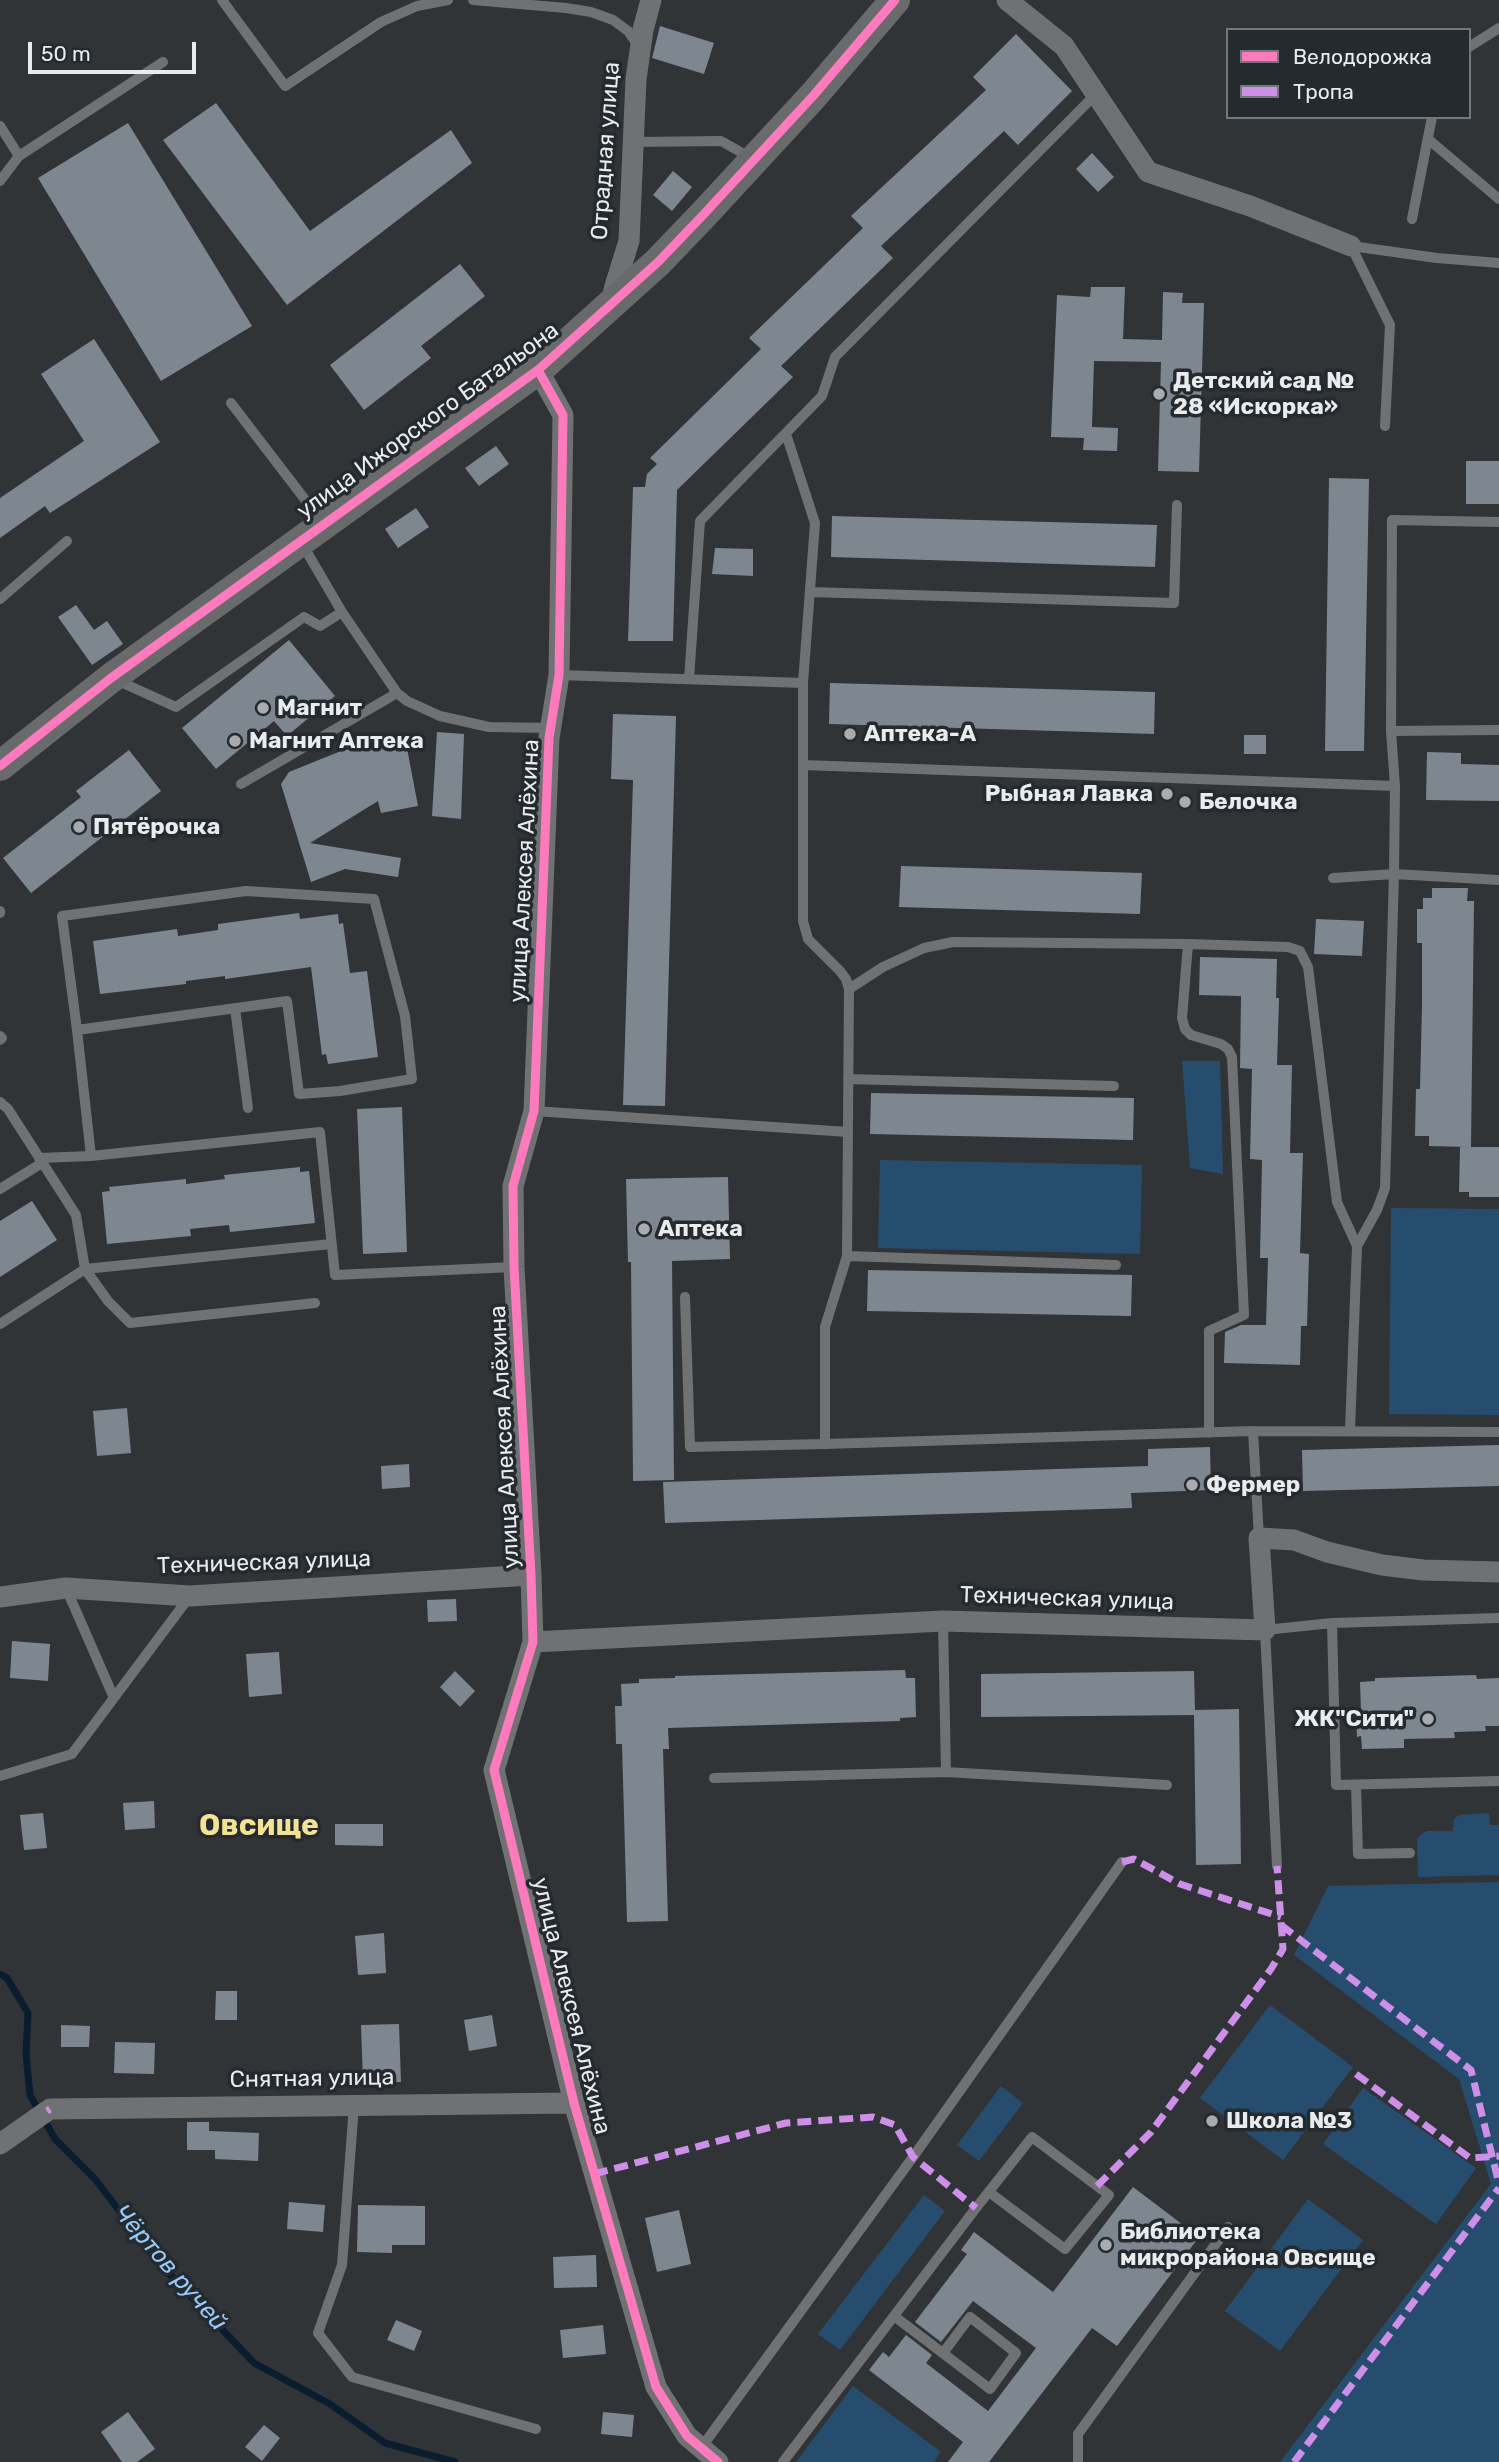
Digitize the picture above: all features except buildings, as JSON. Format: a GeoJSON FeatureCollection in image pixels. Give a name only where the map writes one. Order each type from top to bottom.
{"type":"FeatureCollection","features":[{"type":"Feature","properties":{"kind":"street","name":"Отрадная улица"},"geometry":{"type":"LineString","coordinates":[[611,304],[629,241],[636,79],[651,0]]}},
{"type":"Feature","properties":{"kind":"street","name":"улица Ижорского Батальона"},"geometry":{"type":"LineString","coordinates":[[0,766],[111,678],[538,370],[658,262],[755,160],[895,0]]}},
{"type":"Feature","properties":{"kind":"street"},"geometry":{"type":"LineString","coordinates":[[1007,0],[1064,46],[1149,172],[1250,206],[1350,246]]}},
{"type":"Feature","properties":{"kind":"street","name":"улица Алексея Алёхина"},"geometry":{"type":"LineString","coordinates":[[538,370],[563,415],[559,675],[551,728],[534,1111],[513,1186],[514,1267],[533,1642],[494,1770],[574,2103],[656,2387],[687,2436],[718,2462]]}},
{"type":"Feature","properties":{"kind":"street"},"geometry":{"type":"LineString","coordinates":[[1265,1630],[1259,1538],[1294,1541],[1382,1565],[1423,1570],[1499,1572]]}},
{"type":"Feature","properties":{"kind":"street","name":"Техническая улица"},"geometry":{"type":"LineString","coordinates":[[0,1597],[66,1588],[190,1596],[531,1575]]}},
{"type":"Feature","properties":{"kind":"street","name":"Техническая улица"},"geometry":{"type":"LineString","coordinates":[[533,1642],[943,1621],[1265,1630]]}},
{"type":"Feature","properties":{"kind":"street","name":"Снятная улица"},"geometry":{"type":"LineString","coordinates":[[0,2144],[49,2110],[574,2103]]}},
{"type":"Feature","properties":{"kind":"lane"},"geometry":{"type":"LineString","coordinates":[[222,0],[285,86],[381,22],[417,6],[448,0]]}},
{"type":"Feature","properties":{"kind":"lane"},"geometry":{"type":"LineString","coordinates":[[473,0],[555,6],[591,12],[613,20],[628,31],[640,50]]}},
{"type":"Feature","properties":{"kind":"lane"},"geometry":{"type":"LineString","coordinates":[[1471,46],[1499,28]]}},
{"type":"Feature","properties":{"kind":"lane"},"geometry":{"type":"LineString","coordinates":[[0,181],[19,156],[163,62]]}},
{"type":"Feature","properties":{"kind":"lane"},"geometry":{"type":"LineString","coordinates":[[689,679],[700,521],[822,396],[835,357],[1096,94]]}},
{"type":"Feature","properties":{"kind":"lane"},"geometry":{"type":"LineString","coordinates":[[1412,219],[1432,119]]}},
{"type":"Feature","properties":{"kind":"lane"},"geometry":{"type":"LineString","coordinates":[[0,126],[19,156]]}},
{"type":"Feature","properties":{"kind":"lane"},"geometry":{"type":"LineString","coordinates":[[1428,139],[1499,199]]}},
{"type":"Feature","properties":{"kind":"lane"},"geometry":{"type":"LineString","coordinates":[[635,142],[721,141],[755,160]]}},
{"type":"Feature","properties":{"kind":"lane"},"geometry":{"type":"LineString","coordinates":[[1350,246],[1499,263]]}},
{"type":"Feature","properties":{"kind":"lane"},"geometry":{"type":"LineString","coordinates":[[1350,246],[1390,325],[1385,426]]}},
{"type":"Feature","properties":{"kind":"lane"},"geometry":{"type":"LineString","coordinates":[[232,402],[312,531],[342,612],[397,693],[407,701],[440,716],[489,727],[551,728]]}},
{"type":"Feature","properties":{"kind":"lane"},"geometry":{"type":"LineString","coordinates":[[786,434],[815,523],[803,683],[803,921],[808,939],[840,971],[849,989],[847,1256],[825,1327],[825,1444]]}},
{"type":"Feature","properties":{"kind":"lane"},"geometry":{"type":"LineString","coordinates":[[810,592],[1174,603],[1177,505]]}},
{"type":"Feature","properties":{"kind":"lane"},"geometry":{"type":"LineString","coordinates":[[1357,1247],[1377,1210],[1385,1188],[1395,786],[1391,731],[1392,520],[1499,522]]}},
{"type":"Feature","properties":{"kind":"lane"},"geometry":{"type":"LineString","coordinates":[[0,599],[67,541]]}},
{"type":"Feature","properties":{"kind":"lane"},"geometry":{"type":"LineString","coordinates":[[111,678],[176,707],[304,617],[320,626],[342,612]]}},
{"type":"Feature","properties":{"kind":"lane"},"geometry":{"type":"LineString","coordinates":[[559,675],[803,683]]}},
{"type":"Feature","properties":{"kind":"lane"},"geometry":{"type":"LineString","coordinates":[[241,784],[397,693]]}},
{"type":"Feature","properties":{"kind":"lane"},"geometry":{"type":"LineString","coordinates":[[1391,731],[1499,730]]}},
{"type":"Feature","properties":{"kind":"lane"},"geometry":{"type":"LineString","coordinates":[[803,765],[1395,786]]}},
{"type":"Feature","properties":{"kind":"lane"},"geometry":{"type":"LineString","coordinates":[[1332,878],[1394,874],[1499,880]]}},
{"type":"Feature","properties":{"kind":"lane"},"geometry":{"type":"LineString","coordinates":[[77,1030],[287,1001],[299,1094],[341,1091],[412,1079],[405,1016],[374,899],[246,891],[62,916],[90,1156]]}},
{"type":"Feature","properties":{"kind":"lane"},"geometry":{"type":"LineString","coordinates":[[849,989],[883,967],[924,948],[953,942],[1188,944],[1288,947],[1300,951],[1308,967],[1337,1202],[1357,1247],[1350,1430]]}},
{"type":"Feature","properties":{"kind":"lane"},"geometry":{"type":"LineString","coordinates":[[1188,944],[1182,1018],[1185,1029],[1191,1035],[1221,1044],[1228,1049],[1232,1057],[1244,1314],[1209,1331],[1209,1433]]}},
{"type":"Feature","properties":{"kind":"lane"},"geometry":{"type":"LineString","coordinates":[[235,1008],[248,1108]]}},
{"type":"Feature","properties":{"kind":"lane"},"geometry":{"type":"LineString","coordinates":[[848,1079],[1114,1086]]}},
{"type":"Feature","properties":{"kind":"lane"},"geometry":{"type":"LineString","coordinates":[[0,1102],[8,1109],[76,1215],[85,1269],[108,1301],[130,1323],[315,1303]]}},
{"type":"Feature","properties":{"kind":"lane"},"geometry":{"type":"LineString","coordinates":[[534,1111],[848,1132]]}},
{"type":"Feature","properties":{"kind":"lane"},"geometry":{"type":"LineString","coordinates":[[0,1189],[41,1160],[320,1132],[335,1275],[514,1267]]}},
{"type":"Feature","properties":{"kind":"lane"},"geometry":{"type":"LineString","coordinates":[[0,1324],[85,1269],[331,1244]]}},
{"type":"Feature","properties":{"kind":"lane"},"geometry":{"type":"LineString","coordinates":[[847,1256],[1116,1265]]}},
{"type":"Feature","properties":{"kind":"lane"},"geometry":{"type":"LineString","coordinates":[[685,1297],[690,1447],[1253,1431],[1499,1432]]}},
{"type":"Feature","properties":{"kind":"lane"},"geometry":{"type":"LineString","coordinates":[[1253,1431],[1259,1538]]}},
{"type":"Feature","properties":{"kind":"lane"},"geometry":{"type":"LineString","coordinates":[[66,1588],[114,1698]]}},
{"type":"Feature","properties":{"kind":"lane"},"geometry":{"type":"LineString","coordinates":[[0,1776],[72,1754],[190,1596]]}},
{"type":"Feature","properties":{"kind":"lane"},"geometry":{"type":"LineString","coordinates":[[1277,1866],[1265,1630],[1332,1623],[1499,1618]]}},
{"type":"Feature","properties":{"kind":"lane"},"geometry":{"type":"LineString","coordinates":[[943,1621],[946,1772]]}},
{"type":"Feature","properties":{"kind":"lane"},"geometry":{"type":"LineString","coordinates":[[1332,1623],[1336,1785],[1499,1781]]}},
{"type":"Feature","properties":{"kind":"lane"},"geometry":{"type":"LineString","coordinates":[[714,1777],[946,1772],[1167,1785]]}},
{"type":"Feature","properties":{"kind":"lane"},"geometry":{"type":"LineString","coordinates":[[1356,1785],[1358,1854],[1410,1853]]}},
{"type":"Feature","properties":{"kind":"lane"},"geometry":{"type":"LineString","coordinates":[[701,2448],[914,2157],[1122,1862]]}},
{"type":"Feature","properties":{"kind":"lane"},"geometry":{"type":"LineString","coordinates":[[354,2105],[342,2264],[318,2333],[352,2377],[536,2429]]}},
{"type":"Feature","properties":{"kind":"lane"},"geometry":{"type":"LineString","coordinates":[[783,2462],[894,2316],[1031,2137],[1109,2195],[1065,2249],[989,2192]]}},
{"type":"Feature","properties":{"kind":"lane"},"geometry":{"type":"LineString","coordinates":[[1078,2462],[1078,2434],[1228,2227]]}},
{"type":"Feature","properties":{"kind":"lane"},"geometry":{"type":"LineString","coordinates":[[894,2316],[990,2389],[1016,2353],[970,2317],[943,2353]]}},
{"type":"Feature","properties":{"kind":"shaded area"},"geometry":{"type":"Polygon","coordinates":[[[1182,1061],[1220,1061],[1223,1174],[1190,1168],[1182,1061]]]}},
{"type":"Feature","properties":{"kind":"shaded area"},"geometry":{"type":"Polygon","coordinates":[[[880,1160],[1142,1165],[1140,1254],[878,1248],[880,1160]]]}},
{"type":"Feature","properties":{"kind":"shaded area"},"geometry":{"type":"Polygon","coordinates":[[[1391,1208],[1499,1209],[1499,1415],[1389,1414],[1391,1208]]]}},
{"type":"Feature","properties":{"kind":"shaded area"},"geometry":{"type":"Polygon","coordinates":[[[1489,1813],[1490,1825],[1499,1825],[1499,1875],[1418,1877],[1417,1839],[1420,1835],[1427,1831],[1453,1831],[1454,1819],[1459,1815],[1489,1813]]]}},
{"type":"Feature","properties":{"kind":"shaded area"},"geometry":{"type":"Polygon","coordinates":[[[1499,1882],[1499,2462],[1280,2462],[1491,2184],[1459,2079],[1294,1955],[1328,1886],[1499,1882]]]}},
{"type":"Feature","properties":{"kind":"shaded area"},"geometry":{"type":"Polygon","coordinates":[[[1270,2005],[1353,2067],[1283,2160],[1200,2098],[1270,2005]]]}},
{"type":"Feature","properties":{"kind":"shaded area"},"geometry":{"type":"Polygon","coordinates":[[[1001,2086],[1023,2103],[979,2161],[957,2145],[1001,2086]]]}},
{"type":"Feature","properties":{"kind":"shaded area"},"geometry":{"type":"Polygon","coordinates":[[[1363,2088],[1476,2168],[1436,2224],[1323,2144],[1363,2088]]]}},
{"type":"Feature","properties":{"kind":"shaded area"},"geometry":{"type":"Polygon","coordinates":[[[924,2195],[945,2211],[840,2350],[818,2334],[924,2195]]]}},
{"type":"Feature","properties":{"kind":"shaded area"},"geometry":{"type":"Polygon","coordinates":[[[1308,2199],[1363,2240],[1280,2351],[1225,2311],[1308,2199]]]}},
{"type":"Feature","properties":{"kind":"shaded area"},"geometry":{"type":"Polygon","coordinates":[[[853,2386],[941,2452],[934,2462],[796,2462],[853,2386]]]}},
{"type":"Feature","properties":{"kind":"waterway","name":"Чёртов ручей"},"geometry":{"type":"LineString","coordinates":[[0,1974],[7,1978],[28,2013],[26,2054],[30,2095],[55,2139],[95,2179],[159,2263],[254,2363],[330,2404],[385,2443],[455,2462]]}},
{"type":"Feature","properties":{"kind":"marked path"},"geometry":{"type":"LineString","coordinates":[[1122,1862],[1134,1859],[1180,1884],[1281,1917]]}},
{"type":"Feature","properties":{"kind":"marked path"},"geometry":{"type":"LineString","coordinates":[[1097,2186],[1151,2132],[1283,1949],[1277,1866]]}},
{"type":"Feature","properties":{"kind":"marked path"},"geometry":{"type":"LineString","coordinates":[[1281,1925],[1471,2070],[1499,2184]]}},
{"type":"Feature","properties":{"kind":"marked path"},"geometry":{"type":"LineString","coordinates":[[1356,2074],[1470,2158],[1499,2156]]}},
{"type":"Feature","properties":{"kind":"marked path"},"geometry":{"type":"LineString","coordinates":[[594,2174],[786,2123],[873,2117],[895,2125],[913,2157],[976,2208]]}},
{"type":"Feature","properties":{"kind":"marked path"},"geometry":{"type":"LineString","coordinates":[[1294,2462],[1499,2188]]}},
{"type":"Feature","properties":{"kind":"cycle path"},"geometry":{"type":"LineString","coordinates":[[0,766],[111,678],[538,370],[658,262],[813,96],[895,0]]}},
{"type":"Feature","properties":{"kind":"cycle path"},"geometry":{"type":"LineString","coordinates":[[538,370],[563,415],[559,675],[549,738],[534,1111],[513,1186],[514,1267],[533,1642],[494,1770],[574,2103],[656,2387],[687,2436],[718,2462]]}},
{"type":"Feature","properties":{"kind":"place","name":"Детский сад № 28 «Искорка»"},"geometry":{"type":"Point","coordinates":[1159,394]}},
{"type":"Feature","properties":{"kind":"place","name":"Магнит"},"geometry":{"type":"Point","coordinates":[263,708]}},
{"type":"Feature","properties":{"kind":"place","name":"Аптека-А"},"geometry":{"type":"Point","coordinates":[850,734]}},
{"type":"Feature","properties":{"kind":"place","name":"Магнит Аптека"},"geometry":{"type":"Point","coordinates":[235,741]}},
{"type":"Feature","properties":{"kind":"place","name":"Рыбная Лавка"},"geometry":{"type":"Point","coordinates":[1167,794]}},
{"type":"Feature","properties":{"kind":"place","name":"Белочка"},"geometry":{"type":"Point","coordinates":[1185,802]}},
{"type":"Feature","properties":{"kind":"place","name":"Пятёрочка"},"geometry":{"type":"Point","coordinates":[79,827]}},
{"type":"Feature","properties":{"kind":"place","name":"Аптека"},"geometry":{"type":"Point","coordinates":[644,1229]}},
{"type":"Feature","properties":{"kind":"place","name":"Фермер"},"geometry":{"type":"Point","coordinates":[1192,1485]}},
{"type":"Feature","properties":{"kind":"place","name":"ЖК\"Сити\""},"geometry":{"type":"Point","coordinates":[1428,1719]}},
{"type":"Feature","properties":{"kind":"place","name":"Школа №3"},"geometry":{"type":"Point","coordinates":[1212,2121]}},
{"type":"Feature","properties":{"kind":"place","name":"Библиотека микрорайона Овсище"},"geometry":{"type":"Point","coordinates":[1106,2245]}},
{"type":"Feature","properties":{"kind":"district","name":"Овсище"},"geometry":{"type":"Point","coordinates":[259,1826]}}]}
